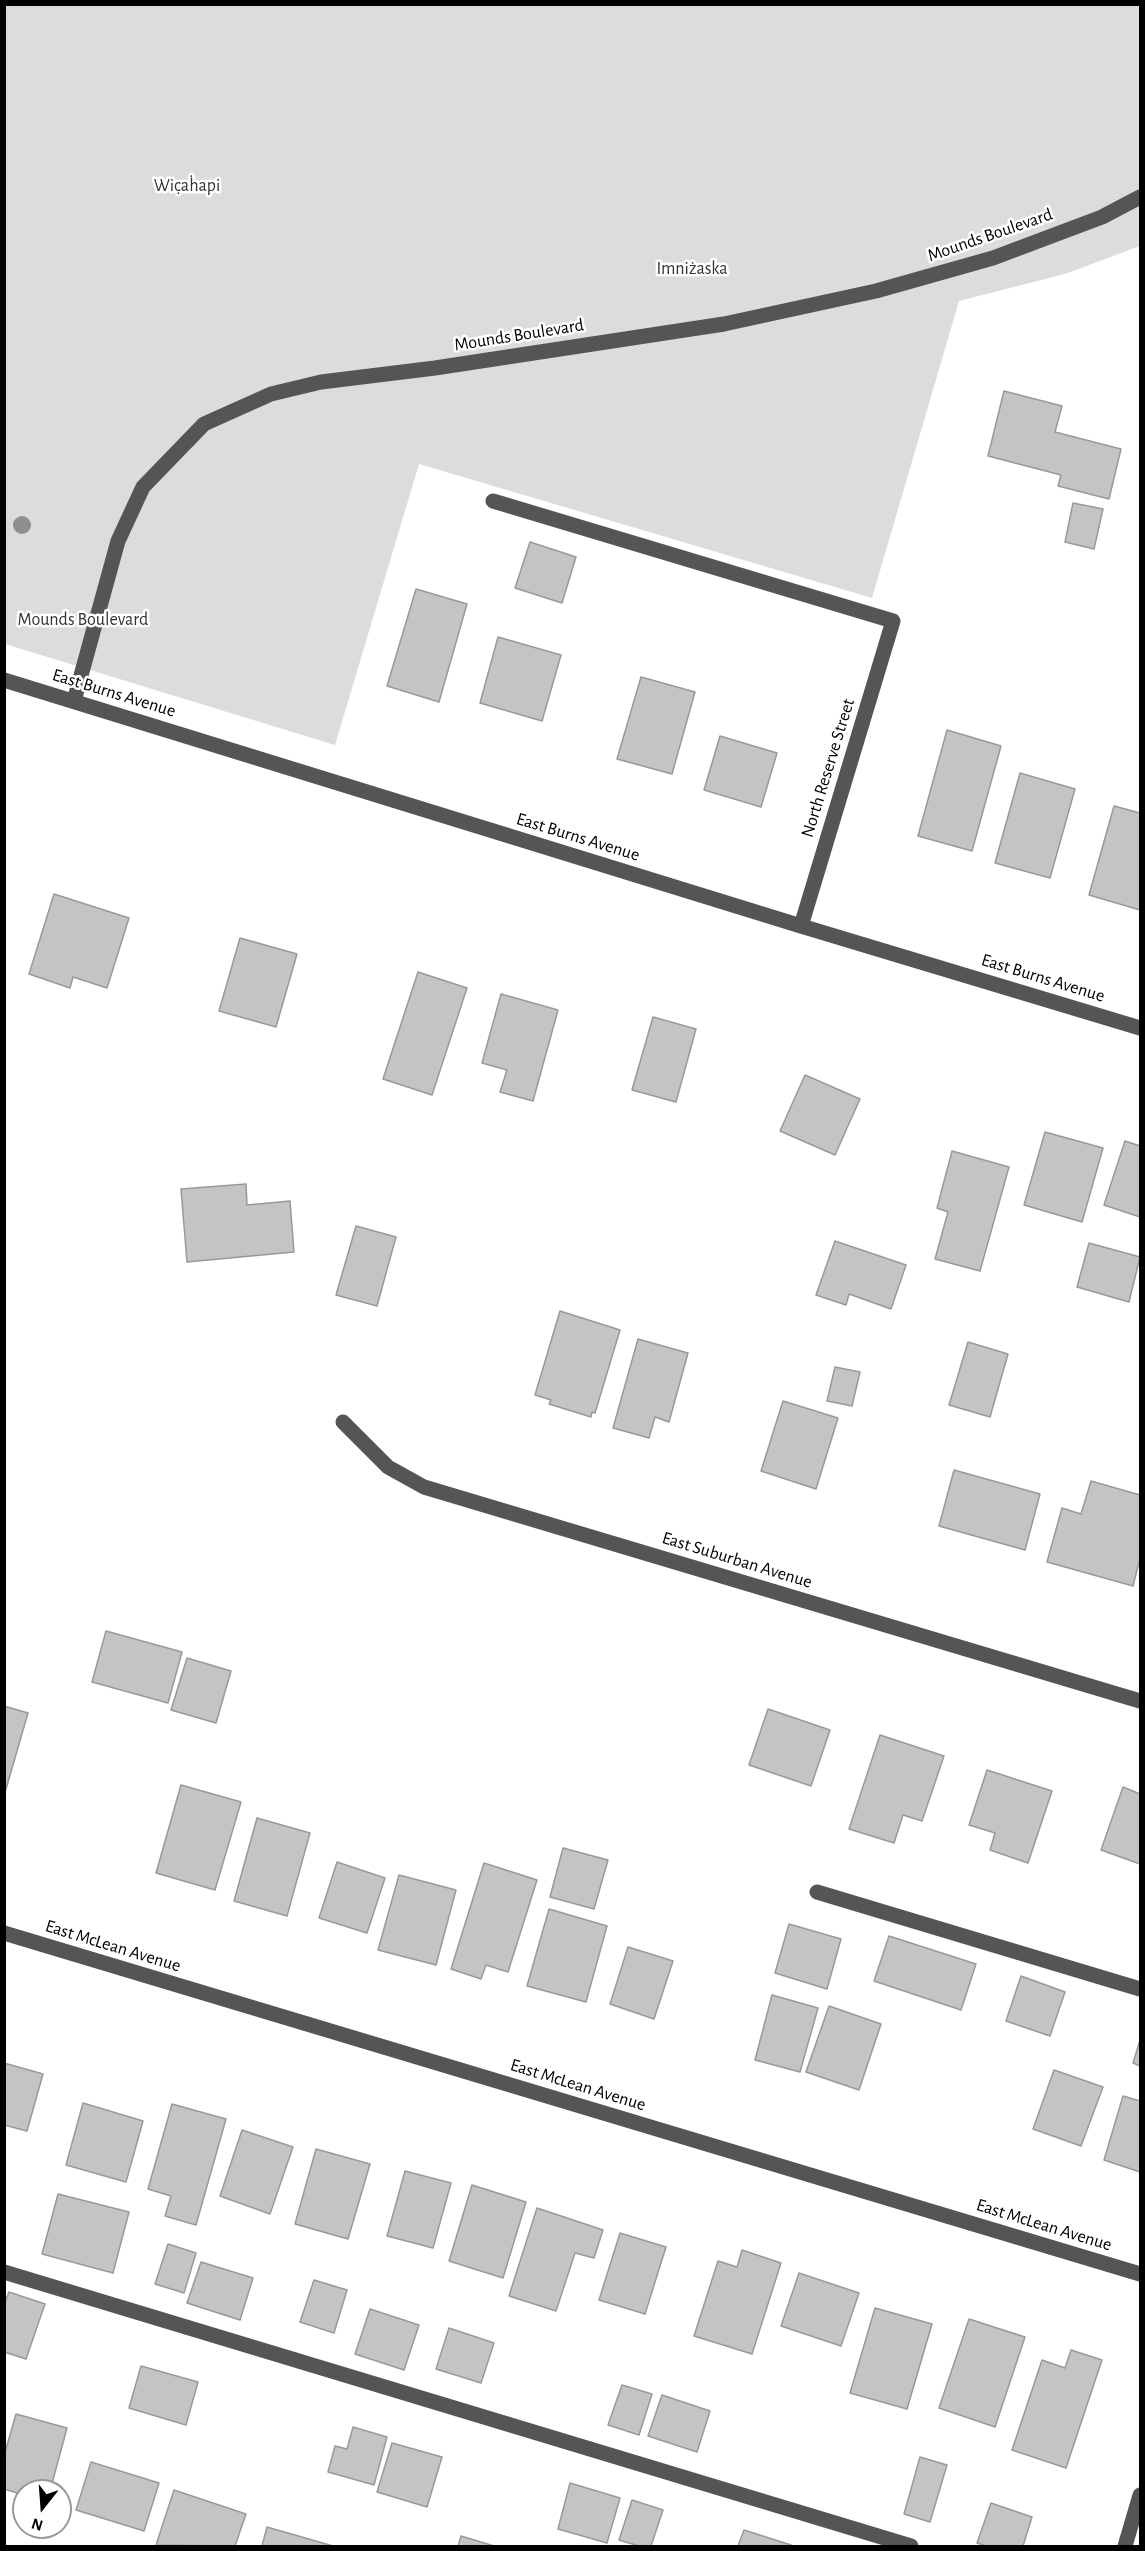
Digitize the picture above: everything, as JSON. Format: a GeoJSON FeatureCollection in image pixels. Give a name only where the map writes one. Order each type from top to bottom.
{"type":"FeatureCollection","features":[{"type":"Feature","properties":{"kind":"street","name":"Mounds Boulevard"},"geometry":{"type":"LineString","coordinates":[[74,701],[118,541],[142,487],[204,424],[271,394],[321,382],[435,368],[724,324],[876,291],[993,258],[1102,217],[1140,197]]}},
{"type":"Feature","properties":{"kind":"street","name":"North Reserve Street"},"geometry":{"type":"LineString","coordinates":[[493,501],[893,621],[801,926]]}},
{"type":"Feature","properties":{"kind":"street","name":"East Burns Avenue"},"geometry":{"type":"LineString","coordinates":[[4,680],[1140,1028]]}},
{"type":"Feature","properties":{"kind":"street","name":"East Suburban Avenue"},"geometry":{"type":"LineString","coordinates":[[343,1422],[388,1467],[424,1487],[1140,1701]]}},
{"type":"Feature","properties":{"kind":"street"},"geometry":{"type":"LineString","coordinates":[[817,1892],[1140,1989]]}},
{"type":"Feature","properties":{"kind":"street","name":"East McLean Avenue"},"geometry":{"type":"LineString","coordinates":[[4,1933],[1140,2274]]}},
{"type":"Feature","properties":{"kind":"street"},"geometry":{"type":"LineString","coordinates":[[4,2272],[911,2547]]}},
{"type":"Feature","properties":{"kind":"street"},"geometry":{"type":"LineString","coordinates":[[1125,2547],[1140,2495]]}},
{"type":"Feature","properties":{"kind":"green space","name":"Imniżaska"},"geometry":{"type":"Polygon","coordinates":[[[5,5],[1140,5],[1140,246],[1065,274],[959,301],[872,598],[419,464],[335,745],[5,644],[5,5]]]}},
{"type":"Feature","properties":{"kind":"building"},"geometry":{"type":"Polygon","coordinates":[[[1004,391],[1062,406],[1055,432],[1121,449],[1109,499],[1058,486],[1061,475],[988,456],[1004,391]]]}},
{"type":"Feature","properties":{"kind":"building"},"geometry":{"type":"Polygon","coordinates":[[[1073,503],[1103,509],[1094,549],[1065,542],[1073,503]]]}},
{"type":"Feature","properties":{"kind":"building"},"geometry":{"type":"Polygon","coordinates":[[[530,542],[576,557],[562,603],[515,588],[530,542]]]}},
{"type":"Feature","properties":{"kind":"building"},"geometry":{"type":"Polygon","coordinates":[[[416,589],[467,604],[439,702],[387,686],[416,589]]]}},
{"type":"Feature","properties":{"kind":"building"},"geometry":{"type":"Polygon","coordinates":[[[498,637],[561,655],[542,721],[480,703],[498,637]]]}},
{"type":"Feature","properties":{"kind":"building"},"geometry":{"type":"Polygon","coordinates":[[[641,677],[695,692],[672,774],[617,759],[641,677]]]}},
{"type":"Feature","properties":{"kind":"building"},"geometry":{"type":"Polygon","coordinates":[[[947,730],[1001,746],[972,851],[918,836],[947,730]]]}},
{"type":"Feature","properties":{"kind":"building"},"geometry":{"type":"Polygon","coordinates":[[[720,736],[777,753],[761,807],[704,790],[720,736]]]}},
{"type":"Feature","properties":{"kind":"building"},"geometry":{"type":"Polygon","coordinates":[[[1020,773],[1075,789],[1050,878],[995,863],[1020,773]]]}},
{"type":"Feature","properties":{"kind":"building"},"geometry":{"type":"Polygon","coordinates":[[[1114,806],[1140,813],[1140,910],[1089,895],[1114,806]]]}},
{"type":"Feature","properties":{"kind":"building"},"geometry":{"type":"Polygon","coordinates":[[[54,894],[129,918],[107,988],[73,977],[70,988],[29,974],[54,894]]]}},
{"type":"Feature","properties":{"kind":"building"},"geometry":{"type":"Polygon","coordinates":[[[240,938],[297,954],[276,1027],[219,1011],[240,938]]]}},
{"type":"Feature","properties":{"kind":"building"},"geometry":{"type":"Polygon","coordinates":[[[418,972],[467,988],[432,1095],[383,1079],[418,972]]]}},
{"type":"Feature","properties":{"kind":"building"},"geometry":{"type":"Polygon","coordinates":[[[501,994],[558,1010],[533,1101],[500,1092],[507,1070],[482,1063],[501,994]]]}},
{"type":"Feature","properties":{"kind":"building"},"geometry":{"type":"Polygon","coordinates":[[[653,1017],[696,1029],[676,1102],[632,1090],[653,1017]]]}},
{"type":"Feature","properties":{"kind":"building"},"geometry":{"type":"Polygon","coordinates":[[[805,1075],[860,1099],[835,1155],[780,1131],[805,1075]]]}},
{"type":"Feature","properties":{"kind":"building"},"geometry":{"type":"Polygon","coordinates":[[[1045,1132],[1103,1148],[1082,1222],[1024,1205],[1045,1132]]]}},
{"type":"Feature","properties":{"kind":"building"},"geometry":{"type":"Polygon","coordinates":[[[1125,1141],[1140,1146],[1140,1217],[1104,1205],[1125,1141]]]}},
{"type":"Feature","properties":{"kind":"building"},"geometry":{"type":"Polygon","coordinates":[[[952,1151],[1009,1167],[980,1271],[935,1259],[948,1212],[937,1208],[952,1151]]]}},
{"type":"Feature","properties":{"kind":"building"},"geometry":{"type":"Polygon","coordinates":[[[246,1184],[247,1205],[290,1201],[294,1252],[187,1262],[181,1189],[246,1184]]]}},
{"type":"Feature","properties":{"kind":"building"},"geometry":{"type":"Polygon","coordinates":[[[356,1226],[396,1237],[377,1306],[336,1295],[356,1226]]]}},
{"type":"Feature","properties":{"kind":"building"},"geometry":{"type":"Polygon","coordinates":[[[835,1241],[906,1265],[891,1309],[849,1294],[846,1305],[816,1295],[835,1241]]]}},
{"type":"Feature","properties":{"kind":"building"},"geometry":{"type":"Polygon","coordinates":[[[1089,1243],[1140,1257],[1129,1302],[1077,1287],[1089,1243]]]}},
{"type":"Feature","properties":{"kind":"building"},"geometry":{"type":"Polygon","coordinates":[[[560,1311],[620,1330],[595,1413],[592,1412],[591,1417],[549,1404],[551,1400],[535,1395],[560,1311]]]}},
{"type":"Feature","properties":{"kind":"building"},"geometry":{"type":"Polygon","coordinates":[[[638,1339],[688,1353],[669,1422],[655,1417],[649,1438],[613,1428],[638,1339]]]}},
{"type":"Feature","properties":{"kind":"building"},"geometry":{"type":"Polygon","coordinates":[[[968,1342],[1008,1354],[990,1417],[949,1405],[968,1342]]]}},
{"type":"Feature","properties":{"kind":"building"},"geometry":{"type":"Polygon","coordinates":[[[835,1367],[860,1372],[852,1406],[827,1401],[835,1367]]]}},
{"type":"Feature","properties":{"kind":"building"},"geometry":{"type":"Polygon","coordinates":[[[783,1401],[838,1418],[816,1489],[761,1471],[783,1401]]]}},
{"type":"Feature","properties":{"kind":"building"},"geometry":{"type":"Polygon","coordinates":[[[954,1470],[1040,1494],[1025,1550],[939,1526],[954,1470]]]}},
{"type":"Feature","properties":{"kind":"building"},"geometry":{"type":"Polygon","coordinates":[[[1091,1481],[1140,1495],[1140,1558],[1133,1586],[1047,1562],[1062,1508],[1081,1514],[1091,1481]]]}},
{"type":"Feature","properties":{"kind":"building"},"geometry":{"type":"Polygon","coordinates":[[[106,1631],[182,1652],[168,1703],[92,1682],[106,1631]]]}},
{"type":"Feature","properties":{"kind":"building"},"geometry":{"type":"Polygon","coordinates":[[[187,1658],[231,1671],[216,1723],[171,1710],[187,1658]]]}},
{"type":"Feature","properties":{"kind":"building"},"geometry":{"type":"Polygon","coordinates":[[[4,1706],[28,1713],[4,1796],[4,1706]]]}},
{"type":"Feature","properties":{"kind":"building"},"geometry":{"type":"Polygon","coordinates":[[[768,1709],[830,1730],[811,1786],[749,1765],[768,1709]]]}},
{"type":"Feature","properties":{"kind":"building"},"geometry":{"type":"Polygon","coordinates":[[[880,1735],[944,1756],[922,1821],[903,1815],[894,1843],[849,1829],[880,1735]]]}},
{"type":"Feature","properties":{"kind":"building"},"geometry":{"type":"Polygon","coordinates":[[[987,1770],[1052,1791],[1028,1863],[990,1850],[995,1833],[969,1825],[987,1770]]]}},
{"type":"Feature","properties":{"kind":"building"},"geometry":{"type":"Polygon","coordinates":[[[181,1785],[241,1802],[215,1890],[156,1873],[181,1785]]]}},
{"type":"Feature","properties":{"kind":"building"},"geometry":{"type":"Polygon","coordinates":[[[1123,1787],[1140,1794],[1140,1864],[1101,1850],[1123,1787]]]}},
{"type":"Feature","properties":{"kind":"building"},"geometry":{"type":"Polygon","coordinates":[[[257,1818],[310,1833],[287,1916],[234,1901],[257,1818]]]}},
{"type":"Feature","properties":{"kind":"building"},"geometry":{"type":"Polygon","coordinates":[[[563,1848],[608,1860],[594,1909],[550,1897],[563,1848]]]}},
{"type":"Feature","properties":{"kind":"building"},"geometry":{"type":"Polygon","coordinates":[[[337,1862],[385,1878],[367,1933],[319,1918],[337,1862]]]}},
{"type":"Feature","properties":{"kind":"building"},"geometry":{"type":"Polygon","coordinates":[[[484,1863],[537,1880],[508,1972],[486,1965],[481,1979],[451,1969],[484,1863]]]}},
{"type":"Feature","properties":{"kind":"building"},"geometry":{"type":"Polygon","coordinates":[[[399,1875],[456,1890],[436,1965],[378,1950],[399,1875]]]}},
{"type":"Feature","properties":{"kind":"building"},"geometry":{"type":"Polygon","coordinates":[[[549,1909],[607,1926],[586,2002],[527,1986],[549,1909]]]}},
{"type":"Feature","properties":{"kind":"building"},"geometry":{"type":"Polygon","coordinates":[[[789,1924],[841,1939],[827,1989],[775,1973],[789,1924]]]}},
{"type":"Feature","properties":{"kind":"building"},"geometry":{"type":"Polygon","coordinates":[[[889,1936],[976,1964],[961,2010],[874,1981],[889,1936]]]}},
{"type":"Feature","properties":{"kind":"building"},"geometry":{"type":"Polygon","coordinates":[[[628,1947],[673,1961],[654,2019],[610,2004],[628,1947]]]}},
{"type":"Feature","properties":{"kind":"building"},"geometry":{"type":"Polygon","coordinates":[[[1021,1976],[1065,1992],[1050,2036],[1006,2021],[1021,1976]]]}},
{"type":"Feature","properties":{"kind":"building"},"geometry":{"type":"Polygon","coordinates":[[[772,1995],[818,2008],[800,2072],[755,2060],[772,1995]]]}},
{"type":"Feature","properties":{"kind":"building"},"geometry":{"type":"Polygon","coordinates":[[[829,2006],[881,2024],[859,2090],[806,2072],[829,2006]]]}},
{"type":"Feature","properties":{"kind":"building"},"geometry":{"type":"Polygon","coordinates":[[[1140,2040],[1140,2066],[1133,2063],[1140,2040]]]}},
{"type":"Feature","properties":{"kind":"building"},"geometry":{"type":"Polygon","coordinates":[[[4,2063],[43,2074],[27,2131],[4,2125],[4,2063]]]}},
{"type":"Feature","properties":{"kind":"building"},"geometry":{"type":"Polygon","coordinates":[[[1054,2070],[1103,2087],[1081,2146],[1033,2129],[1054,2070]]]}},
{"type":"Feature","properties":{"kind":"building"},"geometry":{"type":"Polygon","coordinates":[[[1123,2096],[1140,2101],[1140,2172],[1104,2160],[1123,2096]]]}},
{"type":"Feature","properties":{"kind":"building"},"geometry":{"type":"Polygon","coordinates":[[[83,2103],[143,2121],[126,2182],[66,2165],[83,2103]]]}},
{"type":"Feature","properties":{"kind":"building"},"geometry":{"type":"Polygon","coordinates":[[[172,2104],[226,2119],[196,2225],[165,2216],[171,2196],[148,2189],[172,2104]]]}},
{"type":"Feature","properties":{"kind":"building"},"geometry":{"type":"Polygon","coordinates":[[[242,2130],[293,2147],[270,2214],[220,2196],[242,2130]]]}},
{"type":"Feature","properties":{"kind":"building"},"geometry":{"type":"Polygon","coordinates":[[[316,2149],[370,2164],[348,2239],[295,2224],[316,2149]]]}},
{"type":"Feature","properties":{"kind":"building"},"geometry":{"type":"Polygon","coordinates":[[[405,2171],[451,2183],[433,2248],[387,2236],[405,2171]]]}},
{"type":"Feature","properties":{"kind":"building"},"geometry":{"type":"Polygon","coordinates":[[[472,2185],[526,2202],[503,2278],[449,2261],[472,2185]]]}},
{"type":"Feature","properties":{"kind":"building"},"geometry":{"type":"Polygon","coordinates":[[[58,2194],[129,2212],[113,2273],[42,2254],[58,2194]]]}},
{"type":"Feature","properties":{"kind":"building"},"geometry":{"type":"Polygon","coordinates":[[[537,2208],[603,2230],[594,2258],[575,2253],[556,2311],[509,2296],[537,2208]]]}},
{"type":"Feature","properties":{"kind":"building"},"geometry":{"type":"Polygon","coordinates":[[[620,2233],[666,2247],[645,2314],[599,2300],[620,2233]]]}},
{"type":"Feature","properties":{"kind":"building"},"geometry":{"type":"Polygon","coordinates":[[[168,2244],[196,2253],[184,2293],[155,2284],[168,2244]]]}},
{"type":"Feature","properties":{"kind":"building"},"geometry":{"type":"Polygon","coordinates":[[[742,2250],[781,2263],[752,2354],[694,2336],[718,2261],[737,2267],[742,2250]]]}},
{"type":"Feature","properties":{"kind":"building"},"geometry":{"type":"Polygon","coordinates":[[[201,2262],[253,2278],[240,2320],[187,2303],[201,2262]]]}},
{"type":"Feature","properties":{"kind":"building"},"geometry":{"type":"Polygon","coordinates":[[[799,2273],[859,2293],[841,2346],[781,2326],[799,2273]]]}},
{"type":"Feature","properties":{"kind":"building"},"geometry":{"type":"Polygon","coordinates":[[[314,2280],[347,2290],[334,2333],[300,2322],[314,2280]]]}},
{"type":"Feature","properties":{"kind":"building"},"geometry":{"type":"Polygon","coordinates":[[[9,2292],[45,2304],[26,2359],[4,2352],[4,2305],[9,2292]]]}},
{"type":"Feature","properties":{"kind":"building"},"geometry":{"type":"Polygon","coordinates":[[[875,2308],[932,2324],[907,2409],[850,2393],[875,2308]]]}},
{"type":"Feature","properties":{"kind":"building"},"geometry":{"type":"Polygon","coordinates":[[[370,2309],[419,2325],[404,2370],[355,2354],[370,2309]]]}},
{"type":"Feature","properties":{"kind":"building"},"geometry":{"type":"Polygon","coordinates":[[[969,2319],[1025,2337],[995,2427],[939,2408],[969,2319]]]}},
{"type":"Feature","properties":{"kind":"building"},"geometry":{"type":"Polygon","coordinates":[[[449,2328],[494,2343],[481,2383],[436,2369],[449,2328]]]}},
{"type":"Feature","properties":{"kind":"building"},"geometry":{"type":"Polygon","coordinates":[[[1071,2350],[1102,2360],[1066,2468],[1012,2450],[1042,2360],[1065,2368],[1071,2350]]]}},
{"type":"Feature","properties":{"kind":"building"},"geometry":{"type":"Polygon","coordinates":[[[141,2366],[198,2382],[186,2425],[129,2408],[141,2366]]]}},
{"type":"Feature","properties":{"kind":"building"},"geometry":{"type":"Polygon","coordinates":[[[622,2385],[652,2394],[639,2435],[608,2425],[622,2385]]]}},
{"type":"Feature","properties":{"kind":"building"},"geometry":{"type":"Polygon","coordinates":[[[662,2395],[710,2411],[697,2452],[648,2436],[662,2395]]]}},
{"type":"Feature","properties":{"kind":"building"},"geometry":{"type":"Polygon","coordinates":[[[16,2414],[67,2428],[53,2479],[12,2479],[12,2491],[4,2489],[4,2456],[16,2414]]]}},
{"type":"Feature","properties":{"kind":"building"},"geometry":{"type":"Polygon","coordinates":[[[353,2427],[387,2437],[374,2485],[328,2472],[335,2446],[347,2449],[353,2427]]]}},
{"type":"Feature","properties":{"kind":"building"},"geometry":{"type":"Polygon","coordinates":[[[392,2443],[442,2457],[427,2507],[377,2492],[392,2443]]]}},
{"type":"Feature","properties":{"kind":"building"},"geometry":{"type":"Polygon","coordinates":[[[920,2457],[947,2465],[930,2522],[904,2514],[920,2457]]]}},
{"type":"Feature","properties":{"kind":"building"},"geometry":{"type":"Polygon","coordinates":[[[91,2462],[159,2483],[144,2531],[76,2510],[91,2462]]]}},
{"type":"Feature","properties":{"kind":"building"},"geometry":{"type":"Polygon","coordinates":[[[570,2483],[620,2498],[607,2543],[558,2529],[570,2483]]]}},
{"type":"Feature","properties":{"kind":"building"},"geometry":{"type":"Polygon","coordinates":[[[174,2490],[246,2514],[235,2546],[156,2545],[174,2490]]]}},
{"type":"Feature","properties":{"kind":"building"},"geometry":{"type":"Polygon","coordinates":[[[632,2500],[663,2510],[651,2546],[639,2546],[619,2540],[632,2500]]]}},
{"type":"Feature","properties":{"kind":"building"},"geometry":{"type":"Polygon","coordinates":[[[991,2503],[1032,2517],[1023,2546],[986,2546],[977,2543],[991,2503]]]}},
{"type":"Feature","properties":{"kind":"building"},"geometry":{"type":"Polygon","coordinates":[[[267,2527],[333,2546],[262,2546],[267,2527]]]}},
{"type":"Feature","properties":{"kind":"building"},"geometry":{"type":"Polygon","coordinates":[[[744,2530],[791,2545],[791,2546],[738,2546],[744,2530]]]}},
{"type":"Feature","properties":{"kind":"building"},"geometry":{"type":"Polygon","coordinates":[[[461,2536],[494,2546],[458,2546],[461,2536]]]}},
{"type":"Feature","properties":{"kind":"park label","name":"Wic̣aḣapi"},"geometry":{"type":"Point","coordinates":[187,186]}}]}
